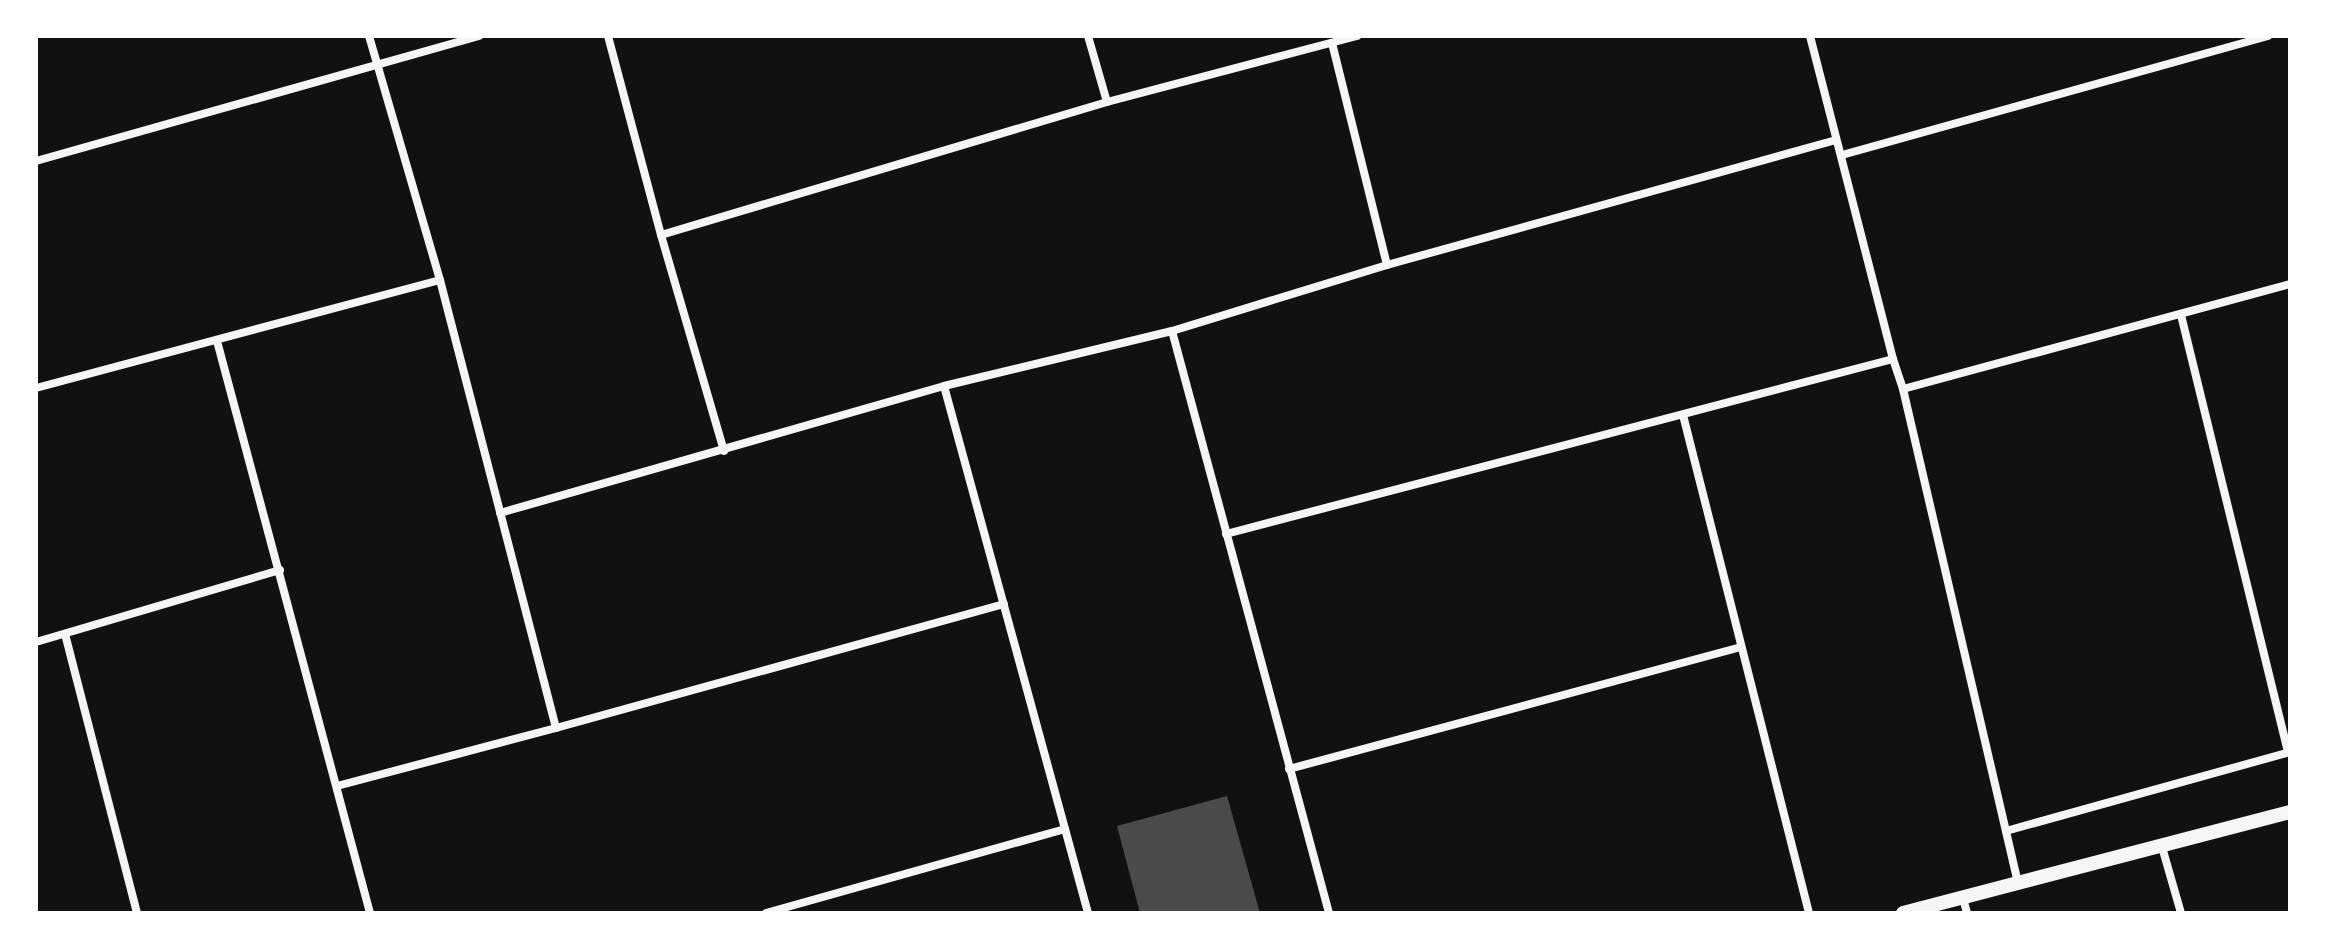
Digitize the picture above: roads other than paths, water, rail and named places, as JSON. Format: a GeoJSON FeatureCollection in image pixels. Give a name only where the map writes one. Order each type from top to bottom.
{"type":"FeatureCollection","features":[{"type":"Feature","properties":{"kind":"street"},"geometry":{"type":"LineString","coordinates":[[369,36],[440,280],[556,728]]}},
{"type":"Feature","properties":{"kind":"street"},"geometry":{"type":"LineString","coordinates":[[36,161],[479,36]]}},
{"type":"Feature","properties":{"kind":"street"},"geometry":{"type":"LineString","coordinates":[[608,36],[661,235],[724,451]]}},
{"type":"Feature","properties":{"kind":"street"},"geometry":{"type":"LineString","coordinates":[[1088,36],[1107,102]]}},
{"type":"Feature","properties":{"kind":"street"},"geometry":{"type":"LineString","coordinates":[[661,235],[1107,102],[1357,36]]}},
{"type":"Feature","properties":{"kind":"street"},"geometry":{"type":"LineString","coordinates":[[1810,36],[1903,389],[2018,883]]}},
{"type":"Feature","properties":{"kind":"street"},"geometry":{"type":"LineString","coordinates":[[1842,155],[2268,36]]}},
{"type":"Feature","properties":{"kind":"street"},"geometry":{"type":"LineString","coordinates":[[1332,43],[1387,265]]}},
{"type":"Feature","properties":{"kind":"street"},"geometry":{"type":"LineString","coordinates":[[500,513],[944,386],[1172,331],[1387,265],[1836,140]]}},
{"type":"Feature","properties":{"kind":"street"},"geometry":{"type":"LineString","coordinates":[[36,388],[440,280]]}},
{"type":"Feature","properties":{"kind":"street"},"geometry":{"type":"LineString","coordinates":[[1903,389],[2290,284]]}},
{"type":"Feature","properties":{"kind":"street"},"geometry":{"type":"LineString","coordinates":[[2006,831],[2289,752],[2181,315]]}},
{"type":"Feature","properties":{"kind":"street"},"geometry":{"type":"LineString","coordinates":[[1172,331],[1329,913]]}},
{"type":"Feature","properties":{"kind":"street"},"geometry":{"type":"LineString","coordinates":[[217,341],[370,913]]}},
{"type":"Feature","properties":{"kind":"street"},"geometry":{"type":"LineString","coordinates":[[1226,534],[1893,359]]}},
{"type":"Feature","properties":{"kind":"street"},"geometry":{"type":"LineString","coordinates":[[944,386],[1088,913]]}},
{"type":"Feature","properties":{"kind":"street"},"geometry":{"type":"LineString","coordinates":[[1683,415],[1809,913]]}},
{"type":"Feature","properties":{"kind":"street"},"geometry":{"type":"LineString","coordinates":[[36,642],[280,570]]}},
{"type":"Feature","properties":{"kind":"street"},"geometry":{"type":"LineString","coordinates":[[337,786],[1004,604]]}},
{"type":"Feature","properties":{"kind":"street"},"geometry":{"type":"LineString","coordinates":[[65,634],[137,913]]}},
{"type":"Feature","properties":{"kind":"street"},"geometry":{"type":"LineString","coordinates":[[1289,769],[1741,647]]}},
{"type":"Feature","properties":{"kind":"street"},"geometry":{"type":"LineString","coordinates":[[1903,913],[2290,812]]}},
{"type":"Feature","properties":{"kind":"street"},"geometry":{"type":"LineString","coordinates":[[766,913],[1065,829]]}},
{"type":"Feature","properties":{"kind":"street"},"geometry":{"type":"LineString","coordinates":[[2162,847],[2181,913]]}},
{"type":"Feature","properties":{"kind":"street"},"geometry":{"type":"LineString","coordinates":[[1963,898],[1967,913]]}}]}
